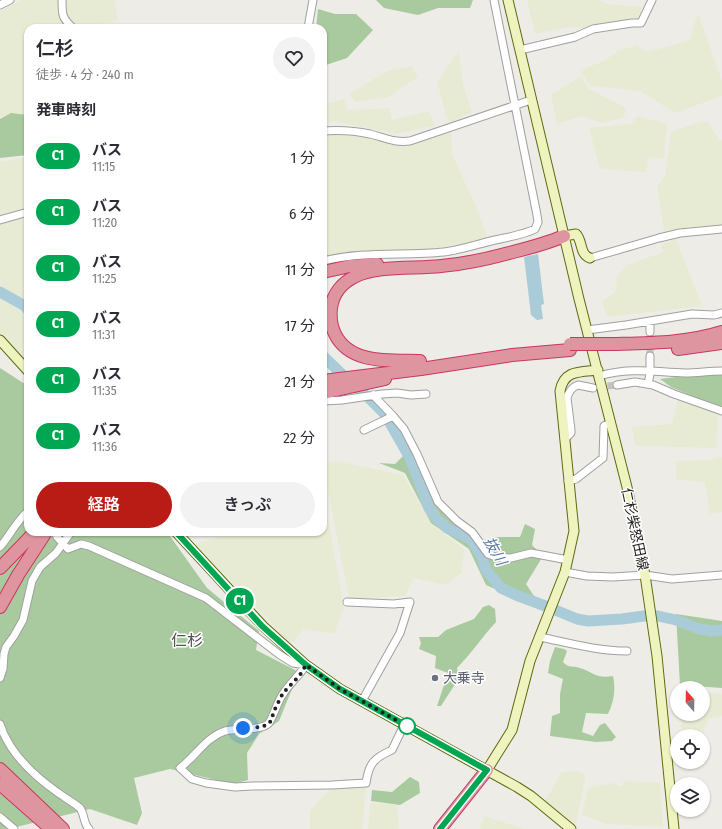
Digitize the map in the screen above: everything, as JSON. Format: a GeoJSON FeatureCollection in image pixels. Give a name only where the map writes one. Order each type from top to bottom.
{"type":"FeatureCollection","features":[{"type":"Feature","properties":{"kind":"highway"},"geometry":{"type":"LineString","coordinates":[[327,271],[368,264],[481,254],[546,237],[564,236]]}},
{"type":"Feature","properties":{"kind":"highway"},"geometry":{"type":"LineString","coordinates":[[420,365],[368,358],[350,352],[342,345],[333,329],[330,311],[335,295],[346,282],[354,277],[371,271],[440,266],[481,260],[548,244],[564,236]]}},
{"type":"Feature","properties":{"kind":"highway"},"geometry":{"type":"LineString","coordinates":[[613,347],[691,339],[722,332]]}},
{"type":"Feature","properties":{"kind":"highway"},"geometry":{"type":"LineString","coordinates":[[327,378],[372,375],[510,349],[570,347],[683,348],[722,343]]}},
{"type":"Feature","properties":{"kind":"highway"},"geometry":{"type":"LineString","coordinates":[[327,392],[338,390],[372,375]]}},
{"type":"Feature","properties":{"kind":"highway"},"geometry":{"type":"LineString","coordinates":[[0,561],[28,536]]}},
{"type":"Feature","properties":{"kind":"highway"},"geometry":{"type":"LineString","coordinates":[[0,568],[43,536]]}},
{"type":"Feature","properties":{"kind":"highway"},"geometry":{"type":"LineString","coordinates":[[0,589],[44,536]]}},
{"type":"Feature","properties":{"kind":"highway"},"geometry":{"type":"LineString","coordinates":[[0,607],[18,575],[45,536]]}},
{"type":"Feature","properties":{"kind":"highway"},"geometry":{"type":"LineString","coordinates":[[0,769],[62,829]]}},
{"type":"Feature","properties":{"kind":"highway"},"geometry":{"type":"LineString","coordinates":[[440,829],[487,770]]}},
{"type":"Feature","properties":{"kind":"highway"},"geometry":{"type":"LineString","coordinates":[[0,777],[62,829]]}},
{"type":"Feature","properties":{"kind":"highway"},"geometry":{"type":"LineString","coordinates":[[0,784],[50,829]]}},
{"type":"Feature","properties":{"kind":"highway"},"geometry":{"type":"LineString","coordinates":[[0,793],[50,829]]}},
{"type":"Feature","properties":{"kind":"main road","name":"仁杉柴怒田線"},"geometry":{"type":"LineString","coordinates":[[508,0],[564,236],[627,487],[645,575],[657,656],[674,829]]}},
{"type":"Feature","properties":{"kind":"main road"},"geometry":{"type":"LineString","coordinates":[[564,236],[576,234],[579,236],[584,253],[590,258]]}},
{"type":"Feature","properties":{"kind":"main road"},"geometry":{"type":"LineString","coordinates":[[0,340],[24,367]]}},
{"type":"Feature","properties":{"kind":"main road"},"geometry":{"type":"LineString","coordinates":[[487,770],[512,730],[530,661],[564,572],[574,531],[560,391],[561,384],[570,374],[598,373]]}},
{"type":"Feature","properties":{"kind":"main road"},"geometry":{"type":"LineString","coordinates":[[180,536],[262,626],[306,665],[340,689],[531,796],[571,829]]}},
{"type":"Feature","properties":{"kind":"street"},"geometry":{"type":"LineString","coordinates":[[0,5],[10,0]]}},
{"type":"Feature","properties":{"kind":"street"},"geometry":{"type":"LineString","coordinates":[[62,0],[62,13],[64,20],[69,24]]}},
{"type":"Feature","properties":{"kind":"street"},"geometry":{"type":"LineString","coordinates":[[309,24],[313,0]]}},
{"type":"Feature","properties":{"kind":"street"},"geometry":{"type":"LineString","coordinates":[[327,260],[358,256],[444,252],[468,248],[522,234],[535,229],[538,222],[537,215],[494,0]]}},
{"type":"Feature","properties":{"kind":"street"},"geometry":{"type":"LineString","coordinates":[[520,50],[575,37],[593,29],[632,22],[641,23],[652,0]]}},
{"type":"Feature","properties":{"kind":"street"},"geometry":{"type":"LineString","coordinates":[[327,131],[370,134],[399,143],[410,141],[531,100]]}},
{"type":"Feature","properties":{"kind":"street"},"geometry":{"type":"LineString","coordinates":[[0,220],[24,213]]}},
{"type":"Feature","properties":{"kind":"street"},"geometry":{"type":"LineString","coordinates":[[590,258],[680,233],[722,230]]}},
{"type":"Feature","properties":{"kind":"street"},"geometry":{"type":"LineString","coordinates":[[587,330],[692,314],[714,315],[722,313]]}},
{"type":"Feature","properties":{"kind":"street"},"geometry":{"type":"LineString","coordinates":[[650,321],[650,332]]}},
{"type":"Feature","properties":{"kind":"street"},"geometry":{"type":"LineString","coordinates":[[648,384],[650,356]]}},
{"type":"Feature","properties":{"kind":"street"},"geometry":{"type":"LineString","coordinates":[[598,373],[626,370],[686,373],[722,371]]}},
{"type":"Feature","properties":{"kind":"street"},"geometry":{"type":"LineString","coordinates":[[617,385],[635,382],[648,384],[722,411]]}},
{"type":"Feature","properties":{"kind":"street"},"geometry":{"type":"LineString","coordinates":[[565,439],[571,433],[568,393],[571,389],[578,385],[593,388]]}},
{"type":"Feature","properties":{"kind":"street"},"geometry":{"type":"LineString","coordinates":[[327,401],[397,393],[411,395],[426,394]]}},
{"type":"Feature","properties":{"kind":"street"},"geometry":{"type":"LineString","coordinates":[[373,396],[391,417],[404,429],[417,454],[438,502],[457,521],[472,532],[488,554],[496,557],[511,558],[531,553],[568,560]]}},
{"type":"Feature","properties":{"kind":"street"},"geometry":{"type":"LineString","coordinates":[[364,430],[391,417]]}},
{"type":"Feature","properties":{"kind":"street"},"geometry":{"type":"LineString","coordinates":[[568,481],[576,479],[603,458],[604,426],[611,423]]}},
{"type":"Feature","properties":{"kind":"street"},"geometry":{"type":"LineString","coordinates":[[0,547],[13,527],[24,515]]}},
{"type":"Feature","properties":{"kind":"street"},"geometry":{"type":"LineString","coordinates":[[49,536],[63,544],[68,549],[81,544],[89,546],[206,598],[280,655],[293,663],[306,665],[300,675],[283,693],[271,721],[267,725],[226,731],[216,735],[204,744],[190,761],[180,768],[192,778],[206,783],[235,787],[366,783],[369,768],[373,761],[392,750],[404,725]]}},
{"type":"Feature","properties":{"kind":"street"},"geometry":{"type":"LineString","coordinates":[[0,678],[3,669],[6,647],[23,620],[32,580],[40,567],[56,553],[68,536]]}},
{"type":"Feature","properties":{"kind":"street"},"geometry":{"type":"LineString","coordinates":[[564,572],[613,577],[645,575],[672,579],[722,575]]}},
{"type":"Feature","properties":{"kind":"street"},"geometry":{"type":"LineString","coordinates":[[347,602],[394,604],[410,602],[400,633],[362,701]]}},
{"type":"Feature","properties":{"kind":"street"},"geometry":{"type":"LineString","coordinates":[[540,636],[591,648],[610,651],[627,651]]}},
{"type":"Feature","properties":{"kind":"street"},"geometry":{"type":"LineString","coordinates":[[0,724],[12,748],[32,772],[56,792],[80,808],[83,812],[85,825],[89,829]]}},
{"type":"Feature","properties":{"kind":"street"},"geometry":{"type":"LineString","coordinates":[[0,817],[14,829]]}},
{"type":"Feature","properties":{"kind":"green space"},"geometry":{"type":"Polygon","coordinates":[[[22,0],[114,0],[118,20],[100,24],[24,24],[24,115],[11,114],[0,117],[0,11],[22,0]]]}},
{"type":"Feature","properties":{"kind":"green space"},"geometry":{"type":"Polygon","coordinates":[[[376,0],[473,0],[470,8],[438,8],[418,15],[384,8],[376,0]]]}},
{"type":"Feature","properties":{"kind":"green space"},"geometry":{"type":"Polygon","coordinates":[[[527,0],[599,0],[607,4],[641,7],[641,18],[638,22],[593,29],[570,27],[535,34],[527,0]]]}},
{"type":"Feature","properties":{"kind":"green space"},"geometry":{"type":"Polygon","coordinates":[[[318,9],[335,14],[356,14],[373,30],[347,58],[327,65],[327,24],[316,24],[318,9]]]}},
{"type":"Feature","properties":{"kind":"green space"},"geometry":{"type":"Polygon","coordinates":[[[698,13],[722,81],[722,96],[675,113],[640,91],[590,86],[580,70],[604,61],[618,51],[637,45],[646,52],[689,41],[698,13]]]}},
{"type":"Feature","properties":{"kind":"green space"},"geometry":{"type":"Polygon","coordinates":[[[459,51],[463,84],[472,112],[452,122],[447,118],[437,82],[459,51]]]}},
{"type":"Feature","properties":{"kind":"green space"},"geometry":{"type":"Polygon","coordinates":[[[412,66],[418,77],[388,97],[355,102],[349,94],[387,71],[412,66]]]}},
{"type":"Feature","properties":{"kind":"green space"},"geometry":{"type":"Polygon","coordinates":[[[581,76],[589,89],[626,108],[624,117],[602,123],[583,116],[557,124],[551,95],[581,76]]]}},
{"type":"Feature","properties":{"kind":"green space"},"geometry":{"type":"Polygon","coordinates":[[[345,99],[347,110],[389,108],[392,120],[429,111],[435,126],[396,134],[333,121],[327,123],[327,103],[345,99]]]}},
{"type":"Feature","properties":{"kind":"green space"},"geometry":{"type":"Polygon","coordinates":[[[11,113],[24,115],[24,155],[0,158],[0,119],[11,113]]]}},
{"type":"Feature","properties":{"kind":"green space"},"geometry":{"type":"Polygon","coordinates":[[[638,116],[667,124],[664,159],[649,157],[646,172],[600,169],[589,128],[631,124],[638,116]]]}},
{"type":"Feature","properties":{"kind":"green space"},"geometry":{"type":"Polygon","coordinates":[[[701,122],[708,122],[719,140],[722,140],[722,226],[664,232],[657,186],[665,177],[671,132],[701,122]]]}},
{"type":"Feature","properties":{"kind":"green space"},"geometry":{"type":"Polygon","coordinates":[[[451,132],[452,154],[478,211],[488,239],[423,250],[359,252],[337,254],[327,257],[327,136],[333,134],[371,138],[394,145],[408,145],[451,132]]]}},
{"type":"Feature","properties":{"kind":"green space"},"geometry":{"type":"Polygon","coordinates":[[[24,158],[24,303],[0,285],[0,162],[24,158]]]}},
{"type":"Feature","properties":{"kind":"green space"},"geometry":{"type":"Polygon","coordinates":[[[676,239],[702,306],[607,317],[602,301],[615,292],[618,274],[629,264],[664,252],[660,245],[676,239]]]}},
{"type":"Feature","properties":{"kind":"green space"},"geometry":{"type":"Polygon","coordinates":[[[0,298],[24,313],[24,361],[0,338],[0,298]]]}},
{"type":"Feature","properties":{"kind":"green space"},"geometry":{"type":"Polygon","coordinates":[[[0,368],[24,383],[24,536],[170,536],[207,588],[259,631],[256,650],[299,672],[279,721],[259,734],[247,753],[248,780],[233,784],[170,769],[134,778],[142,813],[137,825],[90,809],[8,829],[0,829],[0,368]]]}},
{"type":"Feature","properties":{"kind":"green space"},"geometry":{"type":"Polygon","coordinates":[[[715,372],[722,373],[722,409],[671,387],[660,379],[715,372]]]}},
{"type":"Feature","properties":{"kind":"green space"},"geometry":{"type":"Polygon","coordinates":[[[678,398],[718,412],[717,448],[635,446],[632,427],[672,424],[678,398]]]}},
{"type":"Feature","properties":{"kind":"green space"},"geometry":{"type":"Polygon","coordinates":[[[409,450],[422,464],[441,501],[482,540],[499,537],[520,537],[525,524],[535,529],[532,545],[543,556],[526,584],[534,596],[518,599],[486,585],[469,549],[431,523],[405,473],[379,463],[395,464],[409,450]]]}},
{"type":"Feature","properties":{"kind":"green space"},"geometry":{"type":"Polygon","coordinates":[[[722,457],[722,512],[710,514],[705,482],[676,479],[676,461],[709,460],[722,457]]]}},
{"type":"Feature","properties":{"kind":"green space"},"geometry":{"type":"Polygon","coordinates":[[[336,461],[403,475],[431,523],[464,549],[462,573],[445,585],[414,578],[405,596],[349,599],[327,486],[327,462],[336,461]]]}},
{"type":"Feature","properties":{"kind":"green space"},"geometry":{"type":"Polygon","coordinates":[[[327,514],[344,607],[334,634],[304,629],[291,644],[195,544],[218,537],[327,536],[327,514]]]}},
{"type":"Feature","properties":{"kind":"green space"},"geometry":{"type":"Polygon","coordinates":[[[489,605],[495,609],[496,622],[457,668],[459,678],[441,706],[437,706],[448,673],[435,668],[436,656],[419,649],[421,643],[419,637],[438,637],[446,630],[474,619],[483,607],[489,605]]]}},
{"type":"Feature","properties":{"kind":"green space"},"geometry":{"type":"Polygon","coordinates":[[[676,614],[722,621],[722,688],[710,687],[710,681],[680,681],[676,614]]]}},
{"type":"Feature","properties":{"kind":"green space"},"geometry":{"type":"Polygon","coordinates":[[[555,647],[567,651],[563,662],[569,666],[577,667],[603,677],[613,676],[614,695],[608,714],[586,713],[582,732],[593,736],[600,725],[605,723],[616,737],[612,741],[596,742],[550,736],[552,716],[560,713],[560,694],[563,679],[548,673],[555,647]]]}},
{"type":"Feature","properties":{"kind":"green space"},"geometry":{"type":"Polygon","coordinates":[[[710,693],[722,694],[722,716],[710,718],[710,693]]]}},
{"type":"Feature","properties":{"kind":"green space"},"geometry":{"type":"Polygon","coordinates":[[[681,721],[708,721],[705,729],[682,729],[681,721]]]}},
{"type":"Feature","properties":{"kind":"green space"},"geometry":{"type":"Polygon","coordinates":[[[576,771],[586,775],[575,828],[545,801],[562,772],[576,771]]]}},
{"type":"Feature","properties":{"kind":"green space"},"geometry":{"type":"Polygon","coordinates":[[[410,777],[419,782],[420,793],[400,805],[371,801],[372,790],[392,792],[410,777]]]}},
{"type":"Feature","properties":{"kind":"green space"},"geometry":{"type":"Polygon","coordinates":[[[623,781],[660,783],[663,827],[607,824],[582,815],[588,788],[612,783],[623,787],[623,781]]]}},
{"type":"Feature","properties":{"kind":"green space"},"geometry":{"type":"Polygon","coordinates":[[[366,787],[362,829],[310,829],[310,811],[329,790],[366,787]]]}},
{"type":"Feature","properties":{"kind":"green space"},"geometry":{"type":"Polygon","coordinates":[[[370,803],[397,805],[399,829],[368,829],[370,803]]]}},
{"type":"Feature","properties":{"kind":"green space"},"geometry":{"type":"Polygon","coordinates":[[[484,816],[524,829],[480,829],[484,816]]]}},
{"type":"Feature","properties":{"kind":"water"},"geometry":{"type":"Polygon","coordinates":[[[538,254],[544,304],[541,305],[543,319],[537,320],[531,315],[524,257],[538,254]]]}},
{"type":"Feature","properties":{"kind":"waterway","name":"抜川"},"geometry":{"type":"LineString","coordinates":[[0,292],[24,305]]}},
{"type":"Feature","properties":{"kind":"waterway","name":"抜川"},"geometry":{"type":"LineString","coordinates":[[327,360],[385,414],[410,458],[429,508],[436,518],[447,528],[471,539],[481,555],[486,570],[501,588],[577,619],[588,621],[658,616],[676,620],[699,629],[714,631],[722,630]]}},
{"type":"Feature","properties":{"kind":"tunnel"},"geometry":{"type":"LineString","coordinates":[[650,332],[650,356]]}},
{"type":"Feature","properties":{"kind":"tunnel"},"geometry":{"type":"LineString","coordinates":[[597,387],[617,385]]}},
{"type":"Feature","properties":{"kind":"bus line","name":"C1"},"geometry":{"type":"LineString","coordinates":[[180,536],[262,626],[306,665],[340,689],[487,770],[440,829]]}},
{"type":"Feature","properties":{"kind":"place","name":"大乗寺"},"geometry":{"type":"Point","coordinates":[435,678]}},
{"type":"Feature","properties":{"kind":"district","name":"仁杉"},"geometry":{"type":"Point","coordinates":[187,640]}},
{"type":"Feature","properties":{"kind":"route"},"geometry":{"type":"LineString","coordinates":[[243,728],[267,725],[271,721],[283,693],[300,675],[306,665],[340,689],[407,726]]}}]}
